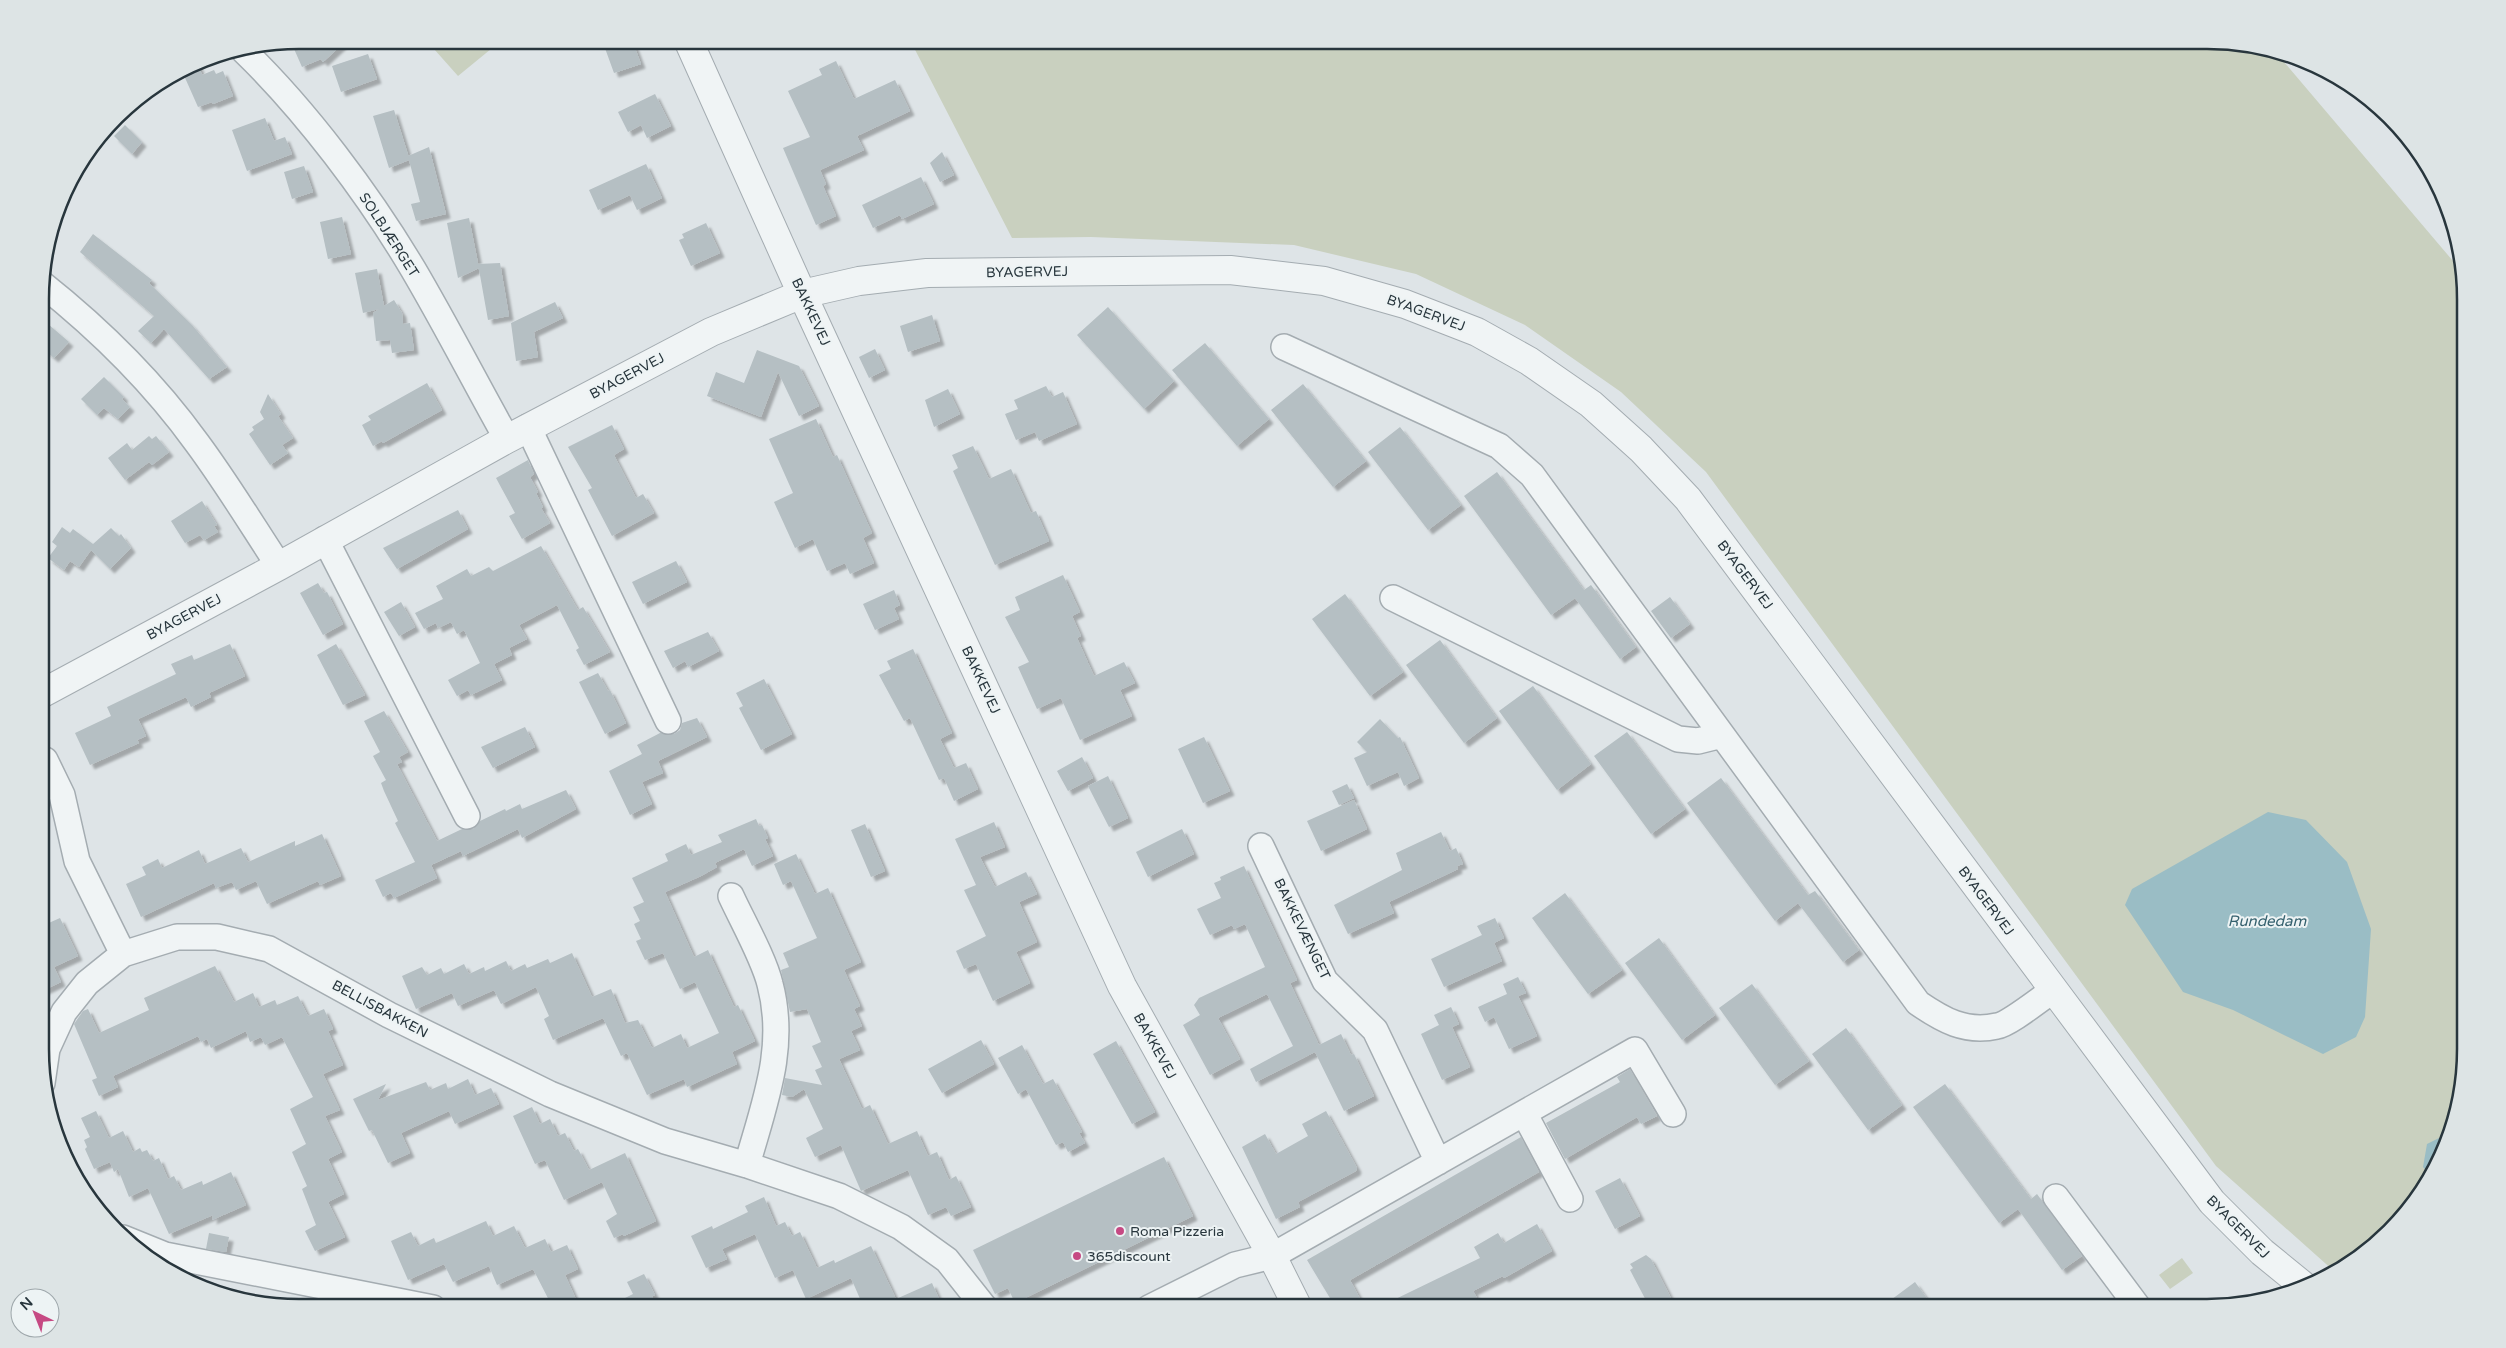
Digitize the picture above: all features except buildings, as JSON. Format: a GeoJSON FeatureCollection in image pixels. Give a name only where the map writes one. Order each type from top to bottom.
{"type":"FeatureCollection","features":[{"type":"Feature","properties":{"kind":"street","name":"BAKKEVEJ"},"geometry":{"type":"LineString","coordinates":[[692,49],[802,294],[1122,986],[1272,1256],[1294,1299]]}},
{"type":"Feature","properties":{"kind":"street","name":"SOLBJÆRGET"},"geometry":{"type":"LineString","coordinates":[[247,54],[342,163],[412,268],[517,433]]}},
{"type":"Feature","properties":{"kind":"street","name":"BYAGERVEJ"},"geometry":{"type":"LineString","coordinates":[[49,690],[279,566],[517,433],[711,332],[802,294],[859,281],[928,273],[1243,271],[1324,281],[1405,304],[1477,332],[1528,361],[1591,404],[1641,449],[1688,499],[2052,991],[2212,1202],[2262,1252],[2299,1282]]}},
{"type":"Feature","properties":{"kind":"street"},"geometry":{"type":"LineString","coordinates":[[49,290],[85,319],[135,368],[196,441],[279,566]]}},
{"type":"Feature","properties":{"kind":"street"},"geometry":{"type":"LineString","coordinates":[[1284,347],[1499,446],[1532,475],[1918,1003],[1944,1021],[1966,1028],[1998,1026],[2052,991]]}},
{"type":"Feature","properties":{"kind":"street"},"geometry":{"type":"LineString","coordinates":[[517,433],[668,721]]}},
{"type":"Feature","properties":{"kind":"street"},"geometry":{"type":"LineString","coordinates":[[325,539],[467,816]]}},
{"type":"Feature","properties":{"kind":"street"},"geometry":{"type":"LineString","coordinates":[[1393,598],[1678,739],[1698,742],[1722,735]]}},
{"type":"Feature","properties":{"kind":"street"},"geometry":{"type":"LineString","coordinates":[[49,768],[62,795],[77,861],[123,954]]}},
{"type":"Feature","properties":{"kind":"street","name":"BAKKEVÆNGET"},"geometry":{"type":"LineString","coordinates":[[1261,846],[1326,981],[1375,1030],[1438,1162]]}},
{"type":"Feature","properties":{"kind":"street"},"geometry":{"type":"LineString","coordinates":[[731,896],[770,983],[776,1020],[775,1064],[747,1165]]}},
{"type":"Feature","properties":{"kind":"street","name":"BELLISBAKKEN"},"geometry":{"type":"LineString","coordinates":[[49,1040],[64,1012],[81,990],[123,954],[176,937],[217,937],[269,949],[389,1015],[550,1094],[665,1141],[747,1165],[839,1196],[901,1227],[947,1260],[978,1299]]}},
{"type":"Feature","properties":{"kind":"street"},"geometry":{"type":"LineString","coordinates":[[1167,1299],[1235,1265],[1272,1256],[1635,1050],[1673,1114]]}},
{"type":"Feature","properties":{"kind":"street"},"geometry":{"type":"LineString","coordinates":[[1524,1113],[1570,1199]]}},
{"type":"Feature","properties":{"kind":"street"},"geometry":{"type":"LineString","coordinates":[[2056,1197],[2131,1299]]}},
{"type":"Feature","properties":{"kind":"street"},"geometry":{"type":"LineString","coordinates":[[146,1247],[165,1255],[387,1299]]}},
{"type":"Feature","properties":{"kind":"green space"},"geometry":{"type":"Polygon","coordinates":[[[434,49],[491,49],[458,76],[434,49]]]}},
{"type":"Feature","properties":{"kind":"green space"},"geometry":{"type":"Polygon","coordinates":[[[915,49],[2224,49],[2283,60],[2454,263],[2457,282],[2457,1066],[2449,1114],[2444,1130],[2424,1174],[2415,1188],[2384,1226],[2359,1248],[2330,1267],[2216,1166],[1706,472],[1621,392],[1525,325],[1416,274],[1294,245],[1091,237],[1012,238],[915,49]]]}},
{"type":"Feature","properties":{"kind":"green space"},"geometry":{"type":"Polygon","coordinates":[[[2182,1258],[2193,1273],[2170,1289],[2159,1275],[2182,1258]]]}},
{"type":"Feature","properties":{"kind":"water","name":"Rundedam"},"geometry":{"type":"Polygon","coordinates":[[[2268,812],[2306,820],[2347,862],[2371,929],[2365,1017],[2356,1037],[2323,1054],[2233,1010],[2183,992],[2125,905],[2132,889],[2268,812]]]}},
{"type":"Feature","properties":{"kind":"water"},"geometry":{"type":"Polygon","coordinates":[[[2441,1137],[2426,1170],[2423,1167],[2427,1144],[2441,1137]]]}},
{"type":"Feature","properties":{"kind":"place","name":"Roma Pizzeria"},"geometry":{"type":"Point","coordinates":[1120,1231]}},
{"type":"Feature","properties":{"kind":"place","name":"365discount"},"geometry":{"type":"Point","coordinates":[1077,1256]}}]}
